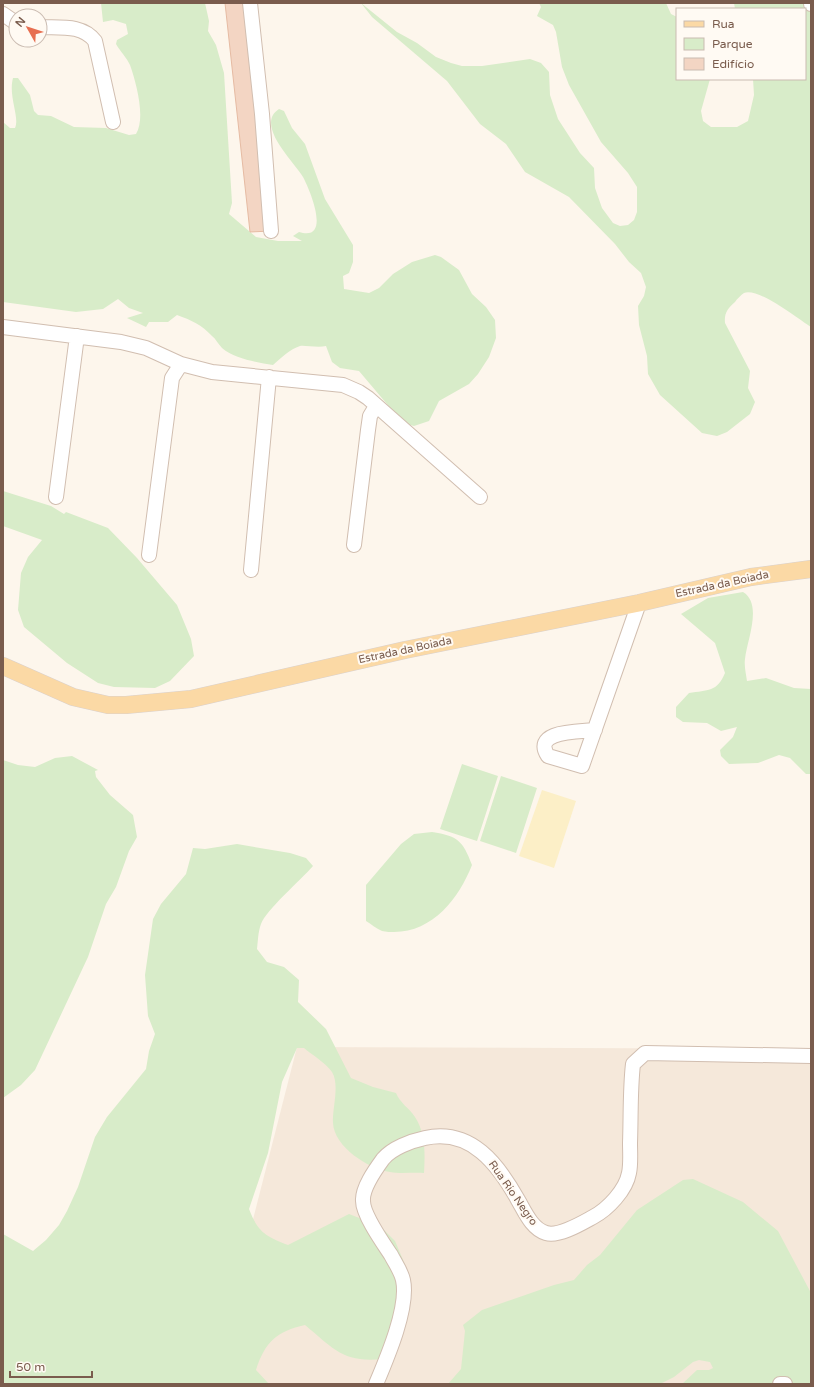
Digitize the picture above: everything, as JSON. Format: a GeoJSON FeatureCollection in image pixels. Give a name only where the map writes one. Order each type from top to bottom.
{"type":"FeatureCollection","features":[{"type":"Feature","properties":{"kind":"main road","name":"Estrada da Boiada"},"geometry":{"type":"LineString","coordinates":[[3,666],[73,697],[108,705],[126,705],[191,699],[405,650],[639,603],[751,577],[811,569]]}},
{"type":"Feature","properties":{"kind":"street"},"geometry":{"type":"LineString","coordinates":[[250,3],[262,114],[271,231]]}},
{"type":"Feature","properties":{"kind":"street"},"geometry":{"type":"LineString","coordinates":[[48,27],[80,29],[89,33],[95,41],[113,122]]}},
{"type":"Feature","properties":{"kind":"street"},"geometry":{"type":"LineString","coordinates":[[3,327],[134,345],[158,353],[181,364],[212,372],[343,384],[360,392],[480,497]]}},
{"type":"Feature","properties":{"kind":"street"},"geometry":{"type":"LineString","coordinates":[[56,497],[77,336]]}},
{"type":"Feature","properties":{"kind":"street"},"geometry":{"type":"LineString","coordinates":[[149,555],[172,378],[181,364]]}},
{"type":"Feature","properties":{"kind":"street"},"geometry":{"type":"LineString","coordinates":[[251,570],[269,377]]}},
{"type":"Feature","properties":{"kind":"street"},"geometry":{"type":"LineString","coordinates":[[354,545],[370,416],[376,406]]}},
{"type":"Feature","properties":{"kind":"street"},"geometry":{"type":"LineString","coordinates":[[595,730],[639,603]]}},
{"type":"Feature","properties":{"kind":"street","name":"Rua Rio Negro"},"geometry":{"type":"LineString","coordinates":[[376,1384],[395,1332],[404,1289],[398,1268],[367,1214],[362,1202],[366,1185],[384,1158],[399,1147],[419,1139],[438,1135],[456,1137],[477,1148],[494,1164],[508,1182],[529,1219],[539,1230],[552,1234],[569,1229],[600,1213],[614,1200],[629,1174],[633,1064],[645,1053],[811,1056]]}},
{"type":"Feature","properties":{"kind":"street"},"geometry":{"type":"LineString","coordinates":[[780,1384],[785,1384]]}},
{"type":"Feature","properties":{"kind":"shaded area"},"geometry":{"type":"Polygon","coordinates":[[[297,1047],[811,1049],[811,1384],[211,1384],[297,1047]]]}},
{"type":"Feature","properties":{"kind":"green space"},"geometry":{"type":"Polygon","coordinates":[[[101,3],[205,3],[209,21],[208,31],[216,45],[224,73],[232,203],[229,214],[256,237],[278,241],[302,241],[293,236],[299,232],[309,233],[315,229],[317,222],[314,203],[303,177],[285,154],[273,134],[271,124],[273,116],[279,109],[284,111],[292,128],[305,144],[325,199],[353,245],[353,262],[349,273],[343,276],[344,289],[369,293],[379,288],[393,274],[412,262],[435,255],[441,257],[459,270],[472,294],[486,307],[495,320],[496,338],[489,357],[478,374],[469,384],[439,401],[429,421],[414,426],[403,423],[359,371],[340,368],[332,362],[326,346],[296,347],[273,365],[246,360],[227,352],[208,332],[200,326],[177,315],[168,322],[149,322],[146,327],[127,318],[143,313],[129,308],[118,299],[103,309],[76,312],[3,302],[3,122],[10,128],[15,128],[16,118],[12,92],[13,78],[18,78],[30,95],[34,111],[38,115],[51,116],[74,127],[106,128],[129,135],[136,134],[139,127],[140,110],[135,81],[129,62],[116,44],[117,40],[128,34],[126,24],[113,20],[103,22],[101,3]]]}},
{"type":"Feature","properties":{"kind":"green space"},"geometry":{"type":"Polygon","coordinates":[[[361,3],[397,32],[417,43],[436,57],[462,66],[482,66],[530,59],[541,63],[549,72],[550,95],[558,119],[580,153],[594,168],[595,188],[602,208],[613,223],[620,226],[628,225],[634,220],[637,212],[637,187],[628,173],[601,142],[569,85],[562,67],[556,32],[553,25],[537,16],[541,7],[539,3],[666,3],[671,14],[676,16],[676,80],[710,80],[701,111],[703,121],[711,127],[737,127],[748,121],[754,95],[753,80],[806,80],[806,8],[735,8],[734,3],[811,3],[811,327],[768,299],[750,292],[744,293],[728,309],[725,316],[725,323],[750,371],[748,388],[755,402],[750,414],[727,432],[717,436],[702,433],[660,395],[648,374],[647,356],[639,325],[638,306],[644,296],[646,287],[641,273],[569,197],[525,172],[506,144],[480,124],[447,81],[372,17],[361,3]]]}},
{"type":"Feature","properties":{"kind":"green space"},"geometry":{"type":"Polygon","coordinates":[[[3,491],[51,506],[64,514],[66,512],[108,528],[137,558],[177,605],[191,639],[194,656],[170,681],[155,688],[114,687],[98,683],[67,663],[24,627],[18,610],[21,573],[28,557],[42,540],[3,526],[3,491]]]}},
{"type":"Feature","properties":{"kind":"green space"},"geometry":{"type":"Polygon","coordinates":[[[743,592],[749,598],[753,613],[751,633],[746,651],[745,662],[747,681],[766,678],[794,688],[811,689],[811,774],[806,774],[790,758],[779,755],[758,763],[729,764],[721,756],[720,750],[733,737],[737,727],[721,731],[707,723],[683,722],[676,717],[676,707],[689,693],[715,687],[719,684],[725,673],[715,643],[681,614],[708,598],[743,592]]]}},
{"type":"Feature","properties":{"kind":"green space"},"geometry":{"type":"Polygon","coordinates":[[[72,756],[98,770],[95,771],[96,777],[110,795],[133,815],[137,837],[129,851],[116,887],[106,904],[88,957],[35,1070],[21,1085],[3,1098],[3,760],[18,765],[35,767],[55,758],[72,756]]]}},
{"type":"Feature","properties":{"kind":"green space"},"geometry":{"type":"Polygon","coordinates":[[[462,764],[498,776],[477,841],[440,829],[462,764]]]}},
{"type":"Feature","properties":{"kind":"green space"},"geometry":{"type":"Polygon","coordinates":[[[501,776],[537,788],[516,853],[480,841],[501,776]]]}},
{"type":"Feature","properties":{"kind":"green space"},"geometry":{"type":"Polygon","coordinates":[[[432,832],[448,835],[454,838],[466,850],[472,865],[467,877],[452,901],[432,920],[421,926],[408,930],[391,932],[380,930],[366,921],[366,885],[401,844],[414,834],[432,832]]]}},
{"type":"Feature","properties":{"kind":"green space"},"geometry":{"type":"Polygon","coordinates":[[[237,844],[290,853],[306,858],[313,866],[276,903],[264,918],[259,930],[257,949],[267,962],[284,967],[299,980],[298,1002],[326,1029],[351,1078],[373,1087],[396,1093],[419,1124],[423,1137],[424,1151],[424,1173],[394,1173],[382,1170],[363,1162],[354,1155],[339,1140],[335,1132],[333,1117],[336,1090],[332,1072],[323,1062],[304,1048],[297,1048],[282,1082],[268,1153],[249,1209],[252,1217],[263,1232],[273,1239],[288,1245],[349,1214],[380,1226],[395,1241],[409,1274],[411,1293],[409,1312],[396,1343],[383,1359],[358,1359],[348,1356],[332,1347],[305,1325],[295,1328],[280,1334],[273,1339],[260,1360],[256,1370],[269,1384],[3,1384],[3,1234],[33,1251],[46,1240],[59,1225],[78,1187],[95,1137],[107,1117],[146,1069],[149,1051],[155,1034],[148,1016],[145,975],[153,919],[161,904],[186,874],[193,848],[205,849],[237,844]]]}},
{"type":"Feature","properties":{"kind":"green space"},"geometry":{"type":"Polygon","coordinates":[[[693,1179],[743,1202],[778,1231],[811,1293],[811,1384],[682,1384],[697,1370],[709,1370],[713,1368],[710,1362],[699,1360],[693,1362],[674,1377],[660,1384],[448,1384],[461,1369],[465,1331],[463,1325],[482,1310],[554,1285],[574,1280],[587,1265],[600,1255],[637,1210],[683,1180],[693,1179]]]}},
{"type":"Feature","properties":{"kind":"sand"},"geometry":{"type":"Polygon","coordinates":[[[542,790],[576,801],[554,868],[519,856],[542,790]]]}},
{"type":"Feature","properties":{"kind":"building"},"geometry":{"type":"Polygon","coordinates":[[[225,3],[244,3],[271,231],[250,232],[225,3]]]}}]}
